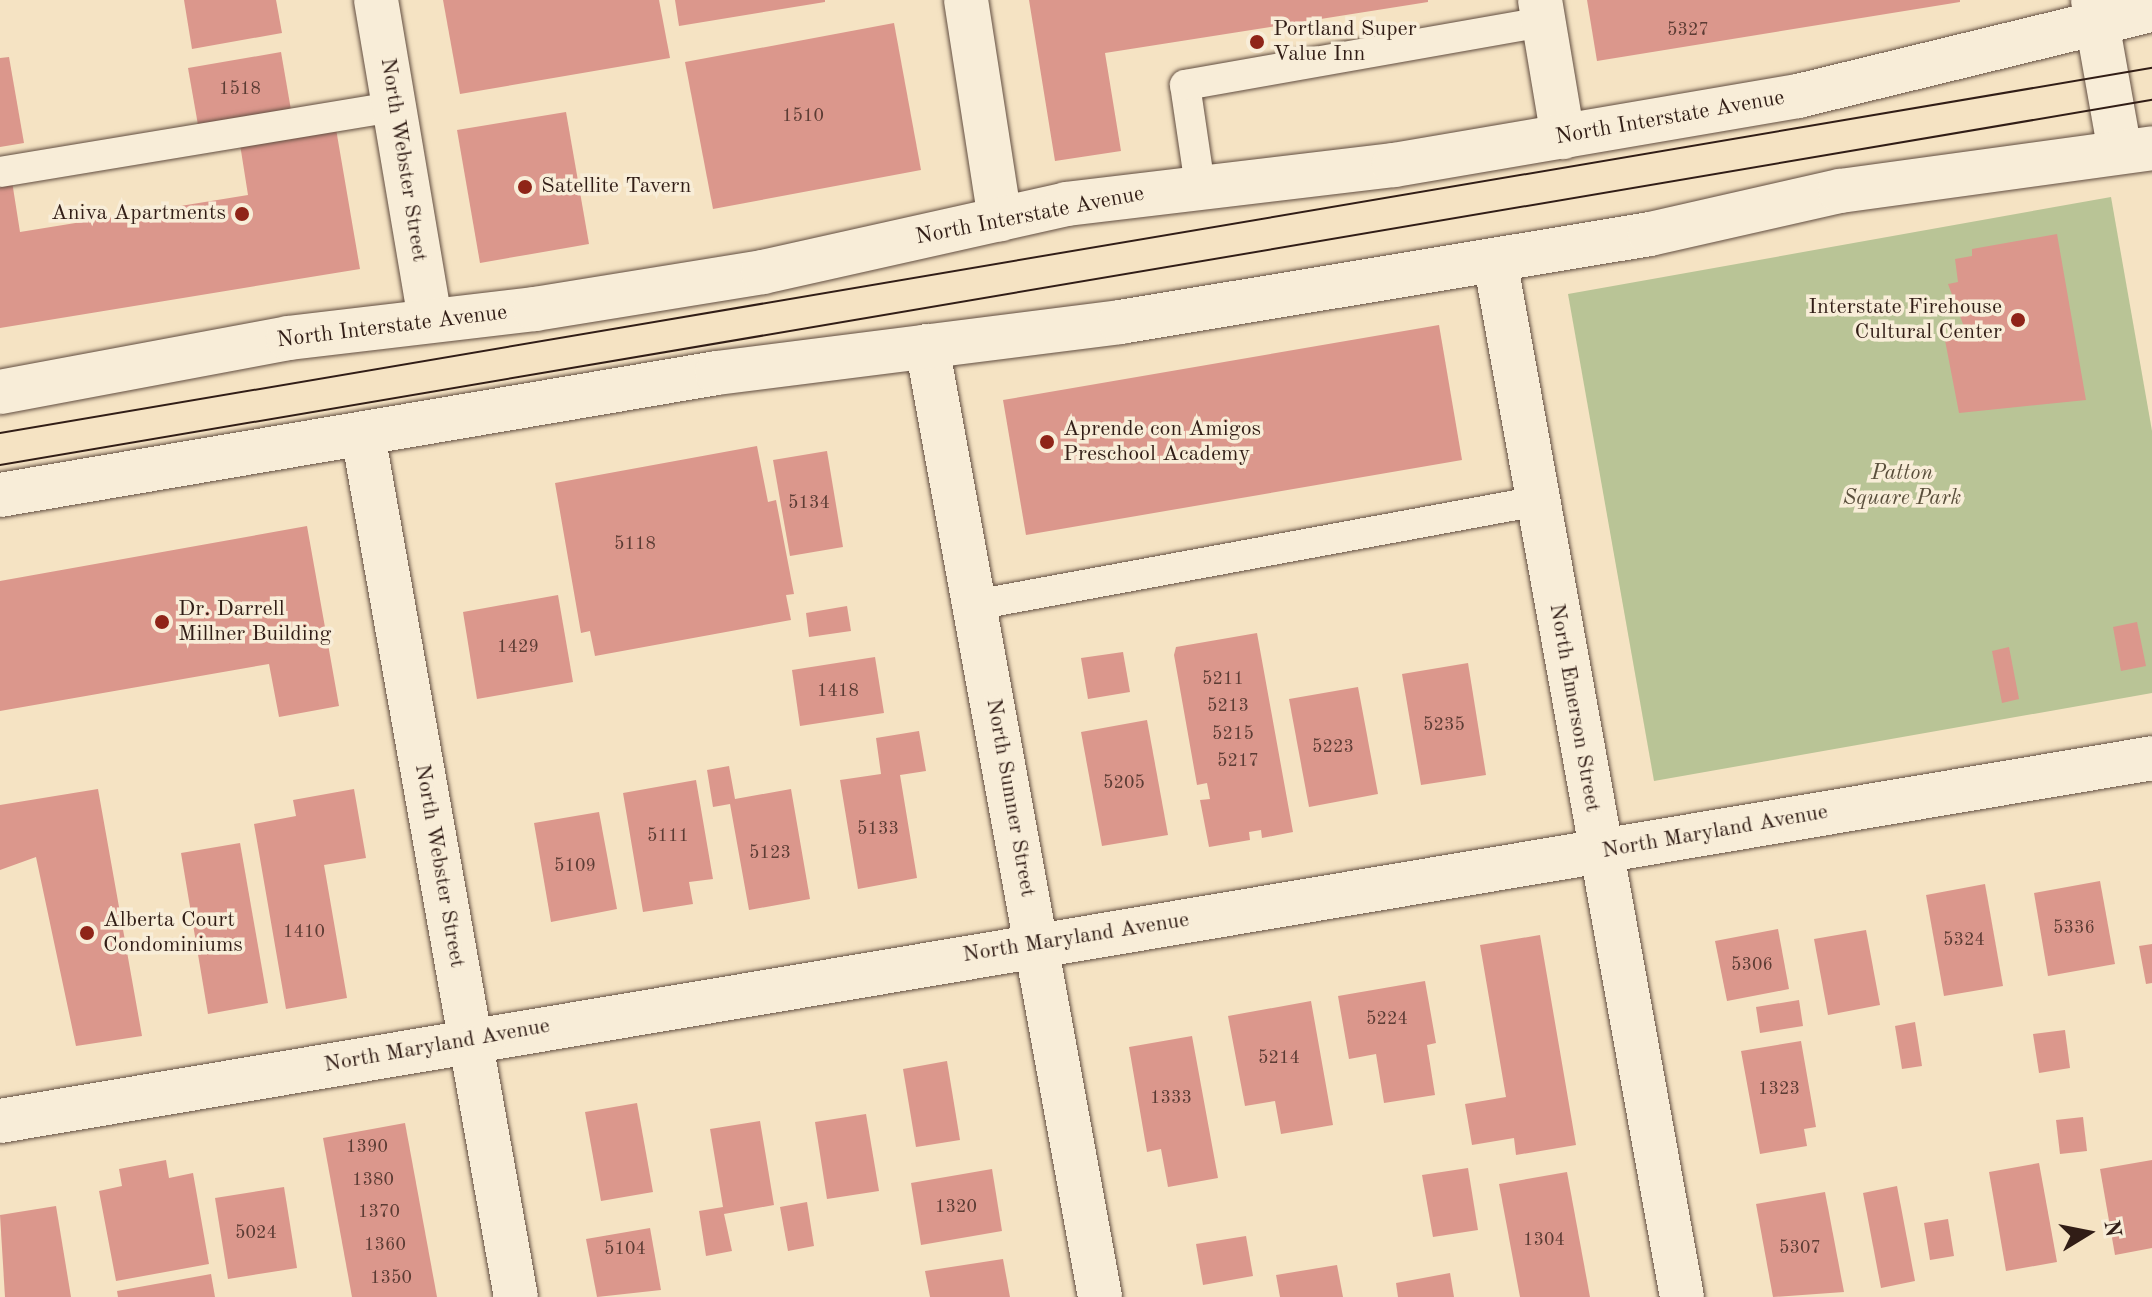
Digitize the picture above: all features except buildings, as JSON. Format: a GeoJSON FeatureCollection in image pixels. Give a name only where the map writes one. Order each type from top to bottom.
{"type":"FeatureCollection","features":[{"type":"Feature","properties":{"kind":"street","name":"North Webster Street"},"geometry":{"type":"LineString","coordinates":[[376,0],[430,320]]}},
{"type":"Feature","properties":{"kind":"street"},"geometry":{"type":"LineString","coordinates":[[966,0],[1000,219]]}},
{"type":"Feature","properties":{"kind":"street","name":"North Interstate Avenue"},"geometry":{"type":"LineString","coordinates":[[0,392],[288,338],[763,272],[1000,219],[1200,186],[1563,137],[1798,96],[2095,12],[2152,10]]}},
{"type":"Feature","properties":{"kind":"street"},"geometry":{"type":"LineString","coordinates":[[1542,11],[1563,137]]}},
{"type":"Feature","properties":{"kind":"street"},"geometry":{"type":"LineString","coordinates":[[0,495],[717,373],[927,346],[1495,260],[1840,191],[2142,151],[2095,12]]}},
{"type":"Feature","properties":{"kind":"street","name":"North Emerson Street"},"geometry":{"type":"LineString","coordinates":[[1495,260],[1599,851],[1682,1297]]}},
{"type":"Feature","properties":{"kind":"street","name":"North Sumner Street"},"geometry":{"type":"LineString","coordinates":[[927,346],[1100,1297]]}},
{"type":"Feature","properties":{"kind":"street","name":"North Webster Street"},"geometry":{"type":"LineString","coordinates":[[363,435],[516,1297]]}},
{"type":"Feature","properties":{"kind":"street","name":"North Maryland Avenue"},"geometry":{"type":"LineString","coordinates":[[0,1121],[2152,758]]}},
{"type":"Feature","properties":{"kind":"lane"},"geometry":{"type":"LineString","coordinates":[[1200,186],[1185,85],[1542,11]]}},
{"type":"Feature","properties":{"kind":"lane"},"geometry":{"type":"LineString","coordinates":[[0,172],[394,107]]}},
{"type":"Feature","properties":{"kind":"lane"},"geometry":{"type":"LineString","coordinates":[[975,605],[1538,501]]}},
{"type":"Feature","properties":{"kind":"green space","name":"Patton Square Park"},"geometry":{"type":"Polygon","coordinates":[[[2111,197],[2152,431],[2152,693],[1654,781],[1568,294],[2111,197]]]}},
{"type":"Feature","properties":{"kind":"tram line"},"geometry":{"type":"LineString","coordinates":[[0,433],[2152,68]]}},
{"type":"Feature","properties":{"kind":"tram line"},"geometry":{"type":"LineString","coordinates":[[0,465],[2152,100]]}},
{"type":"Feature","properties":{"kind":"place","name":"Portland Super Value Inn"},"geometry":{"type":"Point","coordinates":[1257,42]}},
{"type":"Feature","properties":{"kind":"place","name":"Satellite Tavern"},"geometry":{"type":"Point","coordinates":[525,187]}},
{"type":"Feature","properties":{"kind":"place","name":"Aniva Apartments"},"geometry":{"type":"Point","coordinates":[242,214]}},
{"type":"Feature","properties":{"kind":"place","name":"Interstate Firehouse Cultural Center"},"geometry":{"type":"Point","coordinates":[2018,320]}},
{"type":"Feature","properties":{"kind":"place","name":"Aprende con Amigos Preschool Academy"},"geometry":{"type":"Point","coordinates":[1047,442]}},
{"type":"Feature","properties":{"kind":"place","name":"Dr. Darrell Millner Building"},"geometry":{"type":"Point","coordinates":[162,622]}},
{"type":"Feature","properties":{"kind":"place","name":"Alberta Court Condominiums"},"geometry":{"type":"Point","coordinates":[87,933]}}]}
